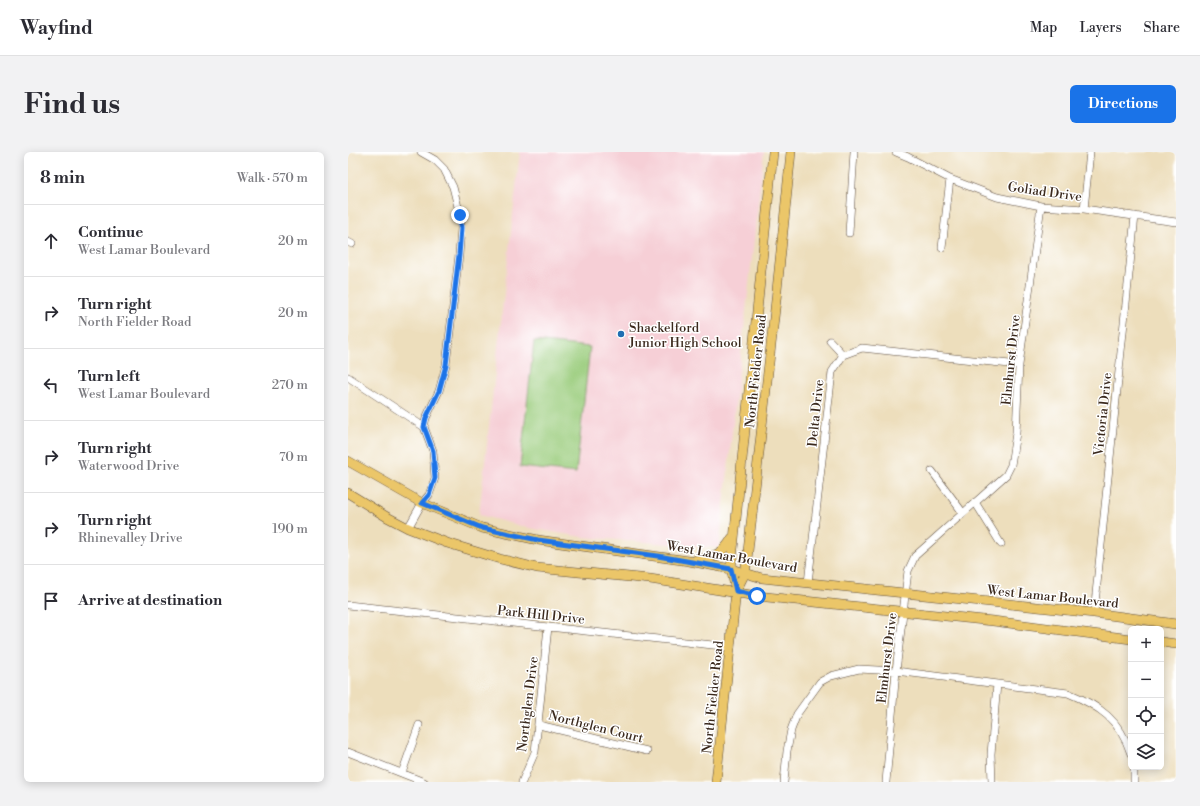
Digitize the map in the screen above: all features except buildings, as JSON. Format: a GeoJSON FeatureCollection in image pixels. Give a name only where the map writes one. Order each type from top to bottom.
{"type":"FeatureCollection","features":[{"type":"Feature","properties":{"kind":"main road","name":"North Fielder Road"},"geometry":{"type":"LineString","coordinates":[[716,782],[736,591],[731,569],[734,535],[773,152]]}},
{"type":"Feature","properties":{"kind":"main road","name":"North Fielder Road"},"geometry":{"type":"LineString","coordinates":[[736,591],[745,573],[771,347],[791,152]]}},
{"type":"Feature","properties":{"kind":"main road"},"geometry":{"type":"LineString","coordinates":[[753,344],[771,347]]}},
{"type":"Feature","properties":{"kind":"main road","name":"West Lamar Boulevard"},"geometry":{"type":"LineString","coordinates":[[348,461],[422,503],[482,528],[538,540],[689,561],[731,569],[762,578],[1094,613],[1176,624]]}},
{"type":"Feature","properties":{"kind":"main road"},"geometry":{"type":"LineString","coordinates":[[348,493],[408,528],[447,543],[500,559],[537,568],[650,579],[736,591],[757,596],[993,621],[1128,639]]}},
{"type":"Feature","properties":{"kind":"main road"},"geometry":{"type":"LineString","coordinates":[[689,561],[715,557],[729,545],[734,535]]}},
{"type":"Feature","properties":{"kind":"main road"},"geometry":{"type":"LineString","coordinates":[[1164,642],[1176,644]]}},
{"type":"Feature","properties":{"kind":"street"},"geometry":{"type":"LineString","coordinates":[[408,528],[422,503],[429,495],[435,478],[433,451],[424,427],[426,418],[439,391],[446,365],[461,228],[460,215],[453,187],[444,169],[435,160],[421,152]]}},
{"type":"Feature","properties":{"kind":"street"},"geometry":{"type":"LineString","coordinates":[[849,233],[854,152]]}},
{"type":"Feature","properties":{"kind":"street","name":"Goliad Drive"},"geometry":{"type":"LineString","coordinates":[[896,152],[950,179],[997,197],[1041,206],[1084,209],[1176,222]]}},
{"type":"Feature","properties":{"kind":"street"},"geometry":{"type":"LineString","coordinates":[[1084,209],[1090,152]]}},
{"type":"Feature","properties":{"kind":"street"},"geometry":{"type":"LineString","coordinates":[[942,248],[950,179]]}},
{"type":"Feature","properties":{"kind":"street","name":"Elmhurst Drive"},"geometry":{"type":"LineString","coordinates":[[886,782],[896,671],[908,571],[914,556],[1006,475],[1011,465],[1016,433],[1019,365],[1041,206]]}},
{"type":"Feature","properties":{"kind":"street","name":"Victoria Drive"},"geometry":{"type":"LineString","coordinates":[[1094,613],[1135,216]]}},
{"type":"Feature","properties":{"kind":"street"},"geometry":{"type":"LineString","coordinates":[[830,341],[843,355],[862,348],[1019,365]]}},
{"type":"Feature","properties":{"kind":"street","name":"Delta Drive"},"geometry":{"type":"LineString","coordinates":[[808,583],[832,372],[843,355]]}},
{"type":"Feature","properties":{"kind":"street"},"geometry":{"type":"LineString","coordinates":[[348,377],[424,427]]}},
{"type":"Feature","properties":{"kind":"street"},"geometry":{"type":"LineString","coordinates":[[932,471],[963,513]]}},
{"type":"Feature","properties":{"kind":"street"},"geometry":{"type":"LineString","coordinates":[[975,502],[1001,544]]}},
{"type":"Feature","properties":{"kind":"street","name":"Park Hill Drive"},"geometry":{"type":"LineString","coordinates":[[348,605],[731,647]]}},
{"type":"Feature","properties":{"kind":"street","name":"Northglen Drive"},"geometry":{"type":"LineString","coordinates":[[522,782],[535,752],[539,725],[548,626]]}},
{"type":"Feature","properties":{"kind":"street"},"geometry":{"type":"LineString","coordinates":[[784,782],[787,751],[796,714],[820,682],[831,676],[860,669],[896,671],[1068,693],[1086,700],[1098,708],[1117,725],[1128,746]]}},
{"type":"Feature","properties":{"kind":"street"},"geometry":{"type":"LineString","coordinates":[[992,782],[990,754],[998,684]]}},
{"type":"Feature","properties":{"kind":"street"},"geometry":{"type":"LineString","coordinates":[[402,773],[418,725]]}},
{"type":"Feature","properties":{"kind":"street","name":"Northglen Court"},"geometry":{"type":"LineString","coordinates":[[539,725],[647,751]]}},
{"type":"Feature","properties":{"kind":"street"},"geometry":{"type":"LineString","coordinates":[[348,752],[424,782]]}},
{"type":"Feature","properties":{"kind":"street"},"geometry":{"type":"LineString","coordinates":[[1134,770],[1134,782]]}},
{"type":"Feature","properties":{"kind":"shaded area","name":"Shackelford Junior High School"},"geometry":{"type":"Polygon","coordinates":[[[520,152],[764,152],[719,548],[582,537],[529,528],[479,515],[520,152]]]}},
{"type":"Feature","properties":{"kind":"green space"},"geometry":{"type":"Polygon","coordinates":[[[534,341],[590,347],[576,473],[520,467],[534,341]]]}},
{"type":"Feature","properties":{"kind":"place","name":"Shackelford Junior High School"},"geometry":{"type":"Point","coordinates":[621,334]}},
{"type":"Feature","properties":{"kind":"route"},"geometry":{"type":"LineString","coordinates":[[460,215],[461,228],[459,255],[446,365],[439,391],[426,418],[424,427],[433,451],[435,478],[432,490],[422,503],[482,528],[538,540],[658,556],[731,569],[736,591],[757,596]]}}]}
